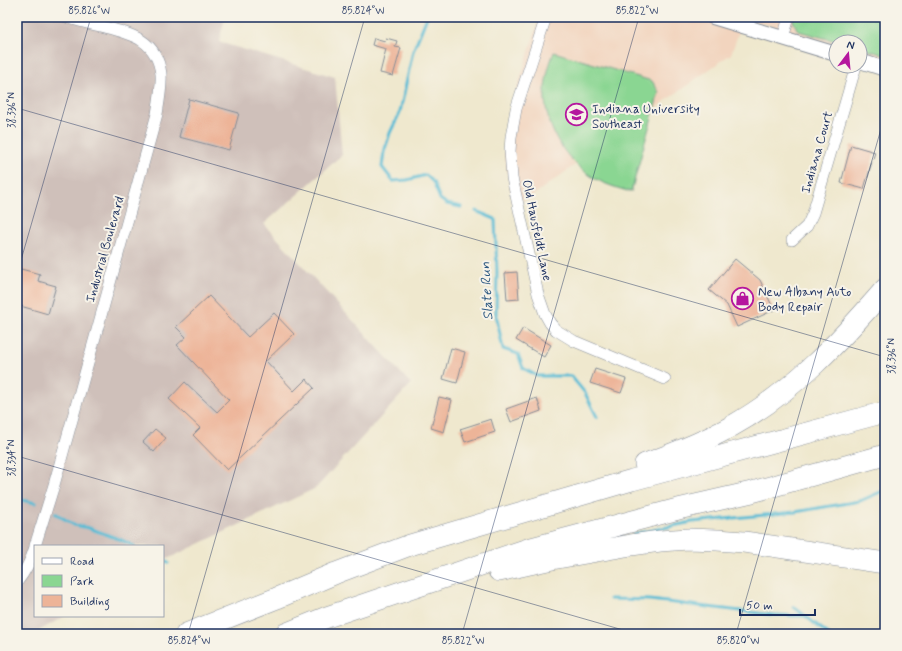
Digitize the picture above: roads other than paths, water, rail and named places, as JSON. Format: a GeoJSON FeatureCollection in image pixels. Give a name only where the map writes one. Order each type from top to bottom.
{"type":"FeatureCollection","features":[{"type":"Feature","properties":{"kind":"highway"},"geometry":{"type":"LineString","coordinates":[[483,523],[674,453],[704,441],[732,426],[760,409],[786,390],[810,369],[833,347],[885,288]]}},
{"type":"Feature","properties":{"kind":"highway"},"geometry":{"type":"LineString","coordinates":[[186,634],[336,573],[410,545],[632,480],[885,412]]}},
{"type":"Feature","properties":{"kind":"highway"},"geometry":{"type":"LineString","coordinates":[[285,634],[327,617],[528,549],[678,509],[752,492],[885,455]]}},
{"type":"Feature","properties":{"kind":"highway"},"geometry":{"type":"LineString","coordinates":[[399,592],[552,559],[631,545],[688,539],[744,542],[885,563]]}},
{"type":"Feature","properties":{"kind":"street","name":"Industrial Boulevard"},"geometry":{"type":"LineString","coordinates":[[35,545],[54,485],[157,114],[161,75],[159,64],[154,54],[138,37],[127,32],[66,17]]}},
{"type":"Feature","properties":{"kind":"street","name":"Old Hausfeldt Lane"},"geometry":{"type":"LineString","coordinates":[[546,17],[516,109],[510,150],[512,178],[538,294],[545,314],[556,330],[570,339],[665,379]]}},
{"type":"Feature","properties":{"kind":"street"},"geometry":{"type":"LineString","coordinates":[[712,17],[828,52]]}},
{"type":"Feature","properties":{"kind":"street"},"geometry":{"type":"LineString","coordinates":[[783,38],[788,17]]}},
{"type":"Feature","properties":{"kind":"street"},"geometry":{"type":"LineString","coordinates":[[868,64],[885,69]]}},
{"type":"Feature","properties":{"kind":"street","name":"Indiana Court"},"geometry":{"type":"LineString","coordinates":[[792,240],[807,226],[813,213],[854,74]]}},
{"type":"Feature","properties":{"kind":"street","name":"Industrial Boulevard"},"geometry":{"type":"LineString","coordinates":[[17,582],[26,571],[34,549]]}},
{"type":"Feature","properties":{"kind":"waterway","name":"Slate Run"},"geometry":{"type":"LineString","coordinates":[[427,17],[413,51],[400,112],[390,133],[384,152],[382,167],[393,181],[407,180],[426,175],[433,182],[440,199],[447,204],[461,207]]}},
{"type":"Feature","properties":{"kind":"waterway"},"geometry":{"type":"LineString","coordinates":[[880,17],[885,34]]}},
{"type":"Feature","properties":{"kind":"waterway","name":"Slate Run"},"geometry":{"type":"LineString","coordinates":[[476,211],[495,219],[497,272],[496,314],[503,349],[518,354],[523,368],[537,376],[571,376],[585,393],[597,417]]}},
{"type":"Feature","properties":{"kind":"waterway"},"geometry":{"type":"LineString","coordinates":[[634,534],[692,522],[795,512],[860,501],[885,490]]}},
{"type":"Feature","properties":{"kind":"waterway"},"geometry":{"type":"LineString","coordinates":[[17,499],[36,503]]}},
{"type":"Feature","properties":{"kind":"waterway"},"geometry":{"type":"LineString","coordinates":[[55,513],[74,525],[89,528],[132,545]]}},
{"type":"Feature","properties":{"kind":"waterway"},"geometry":{"type":"LineString","coordinates":[[164,560],[168,563]]}},
{"type":"Feature","properties":{"kind":"waterway"},"geometry":{"type":"LineString","coordinates":[[610,599],[650,600],[774,615],[805,616]]}},
{"type":"Feature","properties":{"kind":"waterway","name":"Slate Run"},"geometry":{"type":"LineString","coordinates":[[794,607],[828,634]]}},
{"type":"Feature","properties":{"kind":"place","name":"Indiana University Southeast"},"geometry":{"type":"Point","coordinates":[577,115]}},
{"type":"Feature","properties":{"kind":"place","name":"New Albany Auto Body Repair"},"geometry":{"type":"Point","coordinates":[743,298]}}]}
